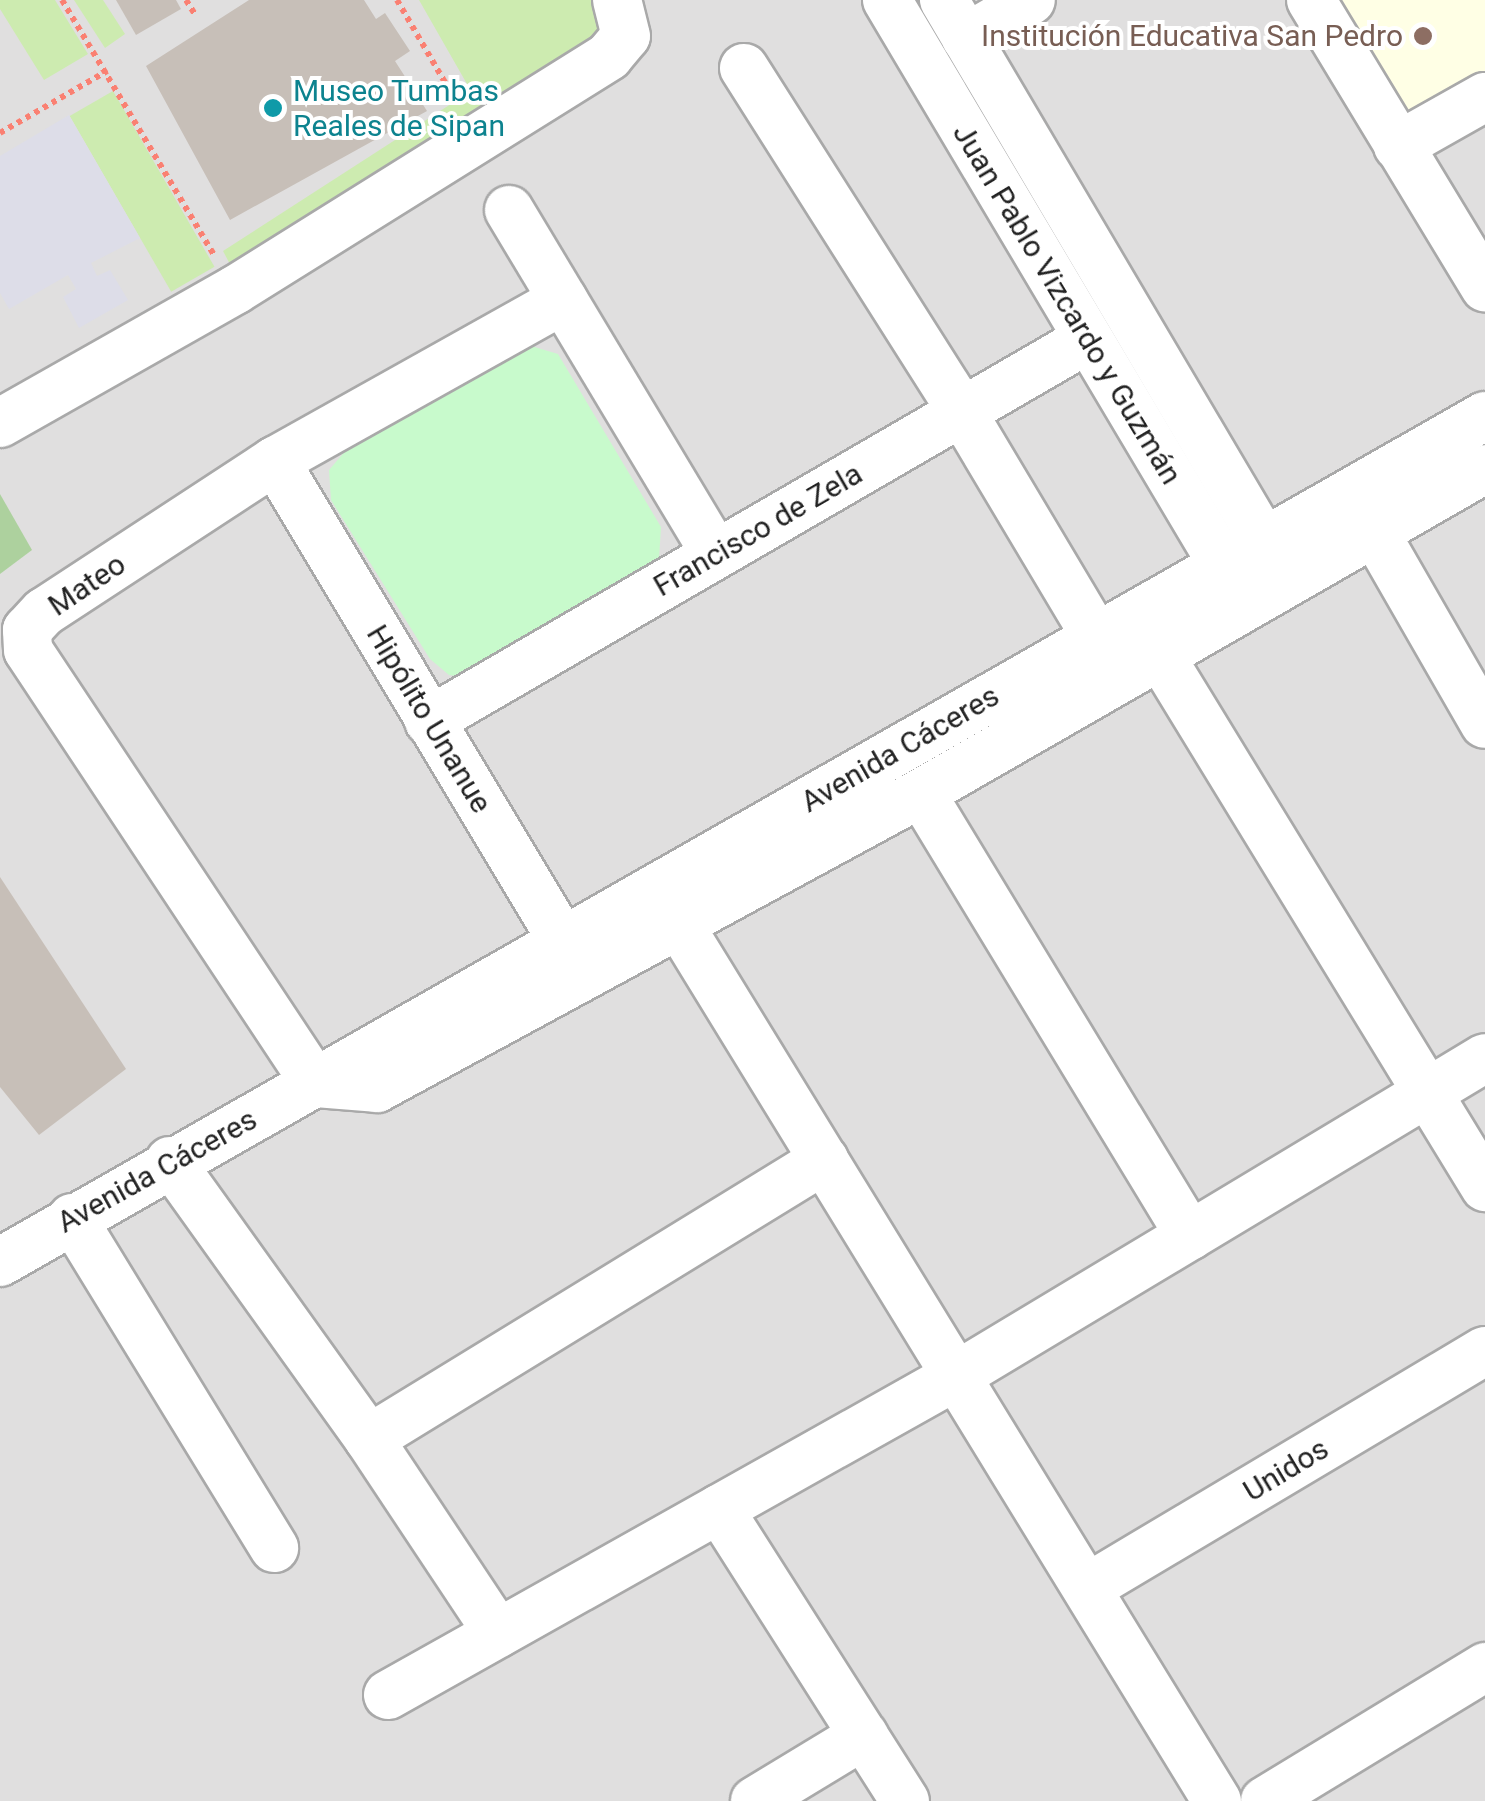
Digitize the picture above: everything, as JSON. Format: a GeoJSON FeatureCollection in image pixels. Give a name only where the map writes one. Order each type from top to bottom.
{"type":"FeatureCollection","features":[{"type":"Feature","properties":{"kind":"street"},"geometry":{"type":"LineString","coordinates":[[0,423],[234,290],[609,56],[626,36],[617,0]]}},
{"type":"Feature","properties":{"kind":"street","name":"Juan Pablo Vizcardo y Guzmán"},"geometry":{"type":"LineString","coordinates":[[887,0],[1086,340],[1248,606]]}},
{"type":"Feature","properties":{"kind":"street"},"geometry":{"type":"LineString","coordinates":[[955,19],[1031,0]]}},
{"type":"Feature","properties":{"kind":"street"},"geometry":{"type":"LineString","coordinates":[[1312,0],[1485,287]]}},
{"type":"Feature","properties":{"kind":"street","name":"Juan Pablo Vizcardo y Guzmán"},"geometry":{"type":"LineString","coordinates":[[955,19],[1288,583]]}},
{"type":"Feature","properties":{"kind":"street"},"geometry":{"type":"LineString","coordinates":[[744,68],[962,412],[1116,626],[1160,657],[1485,1187]]}},
{"type":"Feature","properties":{"kind":"street"},"geometry":{"type":"LineString","coordinates":[[1398,146],[1485,97]]}},
{"type":"Feature","properties":{"kind":"street"},"geometry":{"type":"LineString","coordinates":[[510,210],[716,554]]}},
{"type":"Feature","properties":{"kind":"street","name":"Mateo"},"geometry":{"type":"LineString","coordinates":[[315,1083],[28,650],[27,630],[44,612],[275,461],[564,300]]}},
{"type":"Feature","properties":{"kind":"street","name":"Francisco de Zela"},"geometry":{"type":"LineString","coordinates":[[429,721],[1086,340]]}},
{"type":"Feature","properties":{"kind":"street","name":"Avenida Cáceres"},"geometry":{"type":"LineString","coordinates":[[0,1262],[170,1161],[315,1083],[377,1088],[573,960],[668,906],[1116,626],[1485,416]]}},
{"type":"Feature","properties":{"kind":"street","name":"Hipólito Unanue"},"geometry":{"type":"LineString","coordinates":[[275,461],[573,960]]}},
{"type":"Feature","properties":{"kind":"street","name":"Avenida Cáceres"},"geometry":{"type":"LineString","coordinates":[[668,906],[921,792],[1485,469]]}},
{"type":"Feature","properties":{"kind":"street"},"geometry":{"type":"LineString","coordinates":[[1375,533],[1485,724]]}},
{"type":"Feature","properties":{"kind":"street"},"geometry":{"type":"LineString","coordinates":[[921,792],[1190,1236]]}},
{"type":"Feature","properties":{"kind":"street"},"geometry":{"type":"LineString","coordinates":[[668,906],[1217,1801]]}},
{"type":"Feature","properties":{"kind":"street"},"geometry":{"type":"LineString","coordinates":[[388,1695],[956,1376],[1485,1058]]}},
{"type":"Feature","properties":{"kind":"street"},"geometry":{"type":"LineString","coordinates":[[369,1438],[824,1160]]}},
{"type":"Feature","properties":{"kind":"street"},"geometry":{"type":"LineString","coordinates":[[170,1161],[369,1438],[498,1633]]}},
{"type":"Feature","properties":{"kind":"street"},"geometry":{"type":"LineString","coordinates":[[72,1218],[274,1548]]}},
{"type":"Feature","properties":{"kind":"street","name":"Unidos"},"geometry":{"type":"LineString","coordinates":[[1087,1588],[1485,1351]]}},
{"type":"Feature","properties":{"kind":"street"},"geometry":{"type":"LineString","coordinates":[[719,1509],[906,1801]]}},
{"type":"Feature","properties":{"kind":"street"},"geometry":{"type":"LineString","coordinates":[[1265,1801],[1485,1667]]}},
{"type":"Feature","properties":{"kind":"street"},"geometry":{"type":"LineString","coordinates":[[755,1801],[864,1735]]}},
{"type":"Feature","properties":{"kind":"path"},"geometry":{"type":"LineString","coordinates":[[62,0],[234,290]]}},
{"type":"Feature","properties":{"kind":"path"},"geometry":{"type":"LineString","coordinates":[[186,0],[196,16]]}},
{"type":"Feature","properties":{"kind":"path"},"geometry":{"type":"LineString","coordinates":[[397,0],[447,86]]}},
{"type":"Feature","properties":{"kind":"path"},"geometry":{"type":"LineString","coordinates":[[0,133],[106,71]]}},
{"type":"Feature","properties":{"kind":"shaded area"},"geometry":{"type":"Polygon","coordinates":[[[0,0],[1485,0],[1485,1801],[0,1801],[0,0]]]}},
{"type":"Feature","properties":{"kind":"shaded area","name":"Institución Educativa San Pedro"},"geometry":{"type":"Polygon","coordinates":[[[1339,0],[1485,0],[1485,73],[1411,117],[1339,0]]]}},
{"type":"Feature","properties":{"kind":"shaded area"},"geometry":{"type":"Polygon","coordinates":[[[69,115],[140,238],[91,263],[97,276],[110,270],[128,300],[79,328],[63,297],[76,289],[68,275],[9,309],[0,293],[0,156],[69,115]]]}},
{"type":"Feature","properties":{"kind":"green space"},"geometry":{"type":"Polygon","coordinates":[[[0,0],[55,0],[88,54],[44,80],[0,9],[0,0]]]}},
{"type":"Feature","properties":{"kind":"green space"},"geometry":{"type":"Polygon","coordinates":[[[74,0],[103,0],[125,34],[105,48],[74,0]]]}},
{"type":"Feature","properties":{"kind":"green space"},"geometry":{"type":"Polygon","coordinates":[[[419,0],[592,0],[615,39],[232,268],[223,251],[471,91],[419,0]]]}},
{"type":"Feature","properties":{"kind":"green space"},"geometry":{"type":"Polygon","coordinates":[[[113,91],[214,267],[171,292],[70,116],[113,91]]]}},
{"type":"Feature","properties":{"kind":"green space"},"geometry":{"type":"Polygon","coordinates":[[[531,346],[558,354],[661,527],[659,559],[464,677],[449,675],[430,659],[331,500],[329,470],[347,449],[516,350],[531,346]]]}},
{"type":"Feature","properties":{"kind":"green space"},"geometry":{"type":"Polygon","coordinates":[[[0,494],[32,550],[0,574],[0,494]]]}},
{"type":"Feature","properties":{"kind":"building"},"geometry":{"type":"Polygon","coordinates":[[[116,0],[176,0],[181,9],[136,35],[116,0]]]}},
{"type":"Feature","properties":{"kind":"building"},"geometry":{"type":"Polygon","coordinates":[[[249,0],[364,0],[376,19],[385,13],[410,51],[395,61],[427,111],[230,220],[146,66],[249,0]]]}},
{"type":"Feature","properties":{"kind":"building"},"geometry":{"type":"Polygon","coordinates":[[[0,877],[126,1069],[39,1135],[0,1087],[0,877]]]}},
{"type":"Feature","properties":{"kind":"place","name":"Institución Educativa San Pedro"},"geometry":{"type":"Point","coordinates":[1423,36]}},
{"type":"Feature","properties":{"kind":"place","name":"Museo Tumbas Reales de Sipan"},"geometry":{"type":"Point","coordinates":[273,108]}}]}
